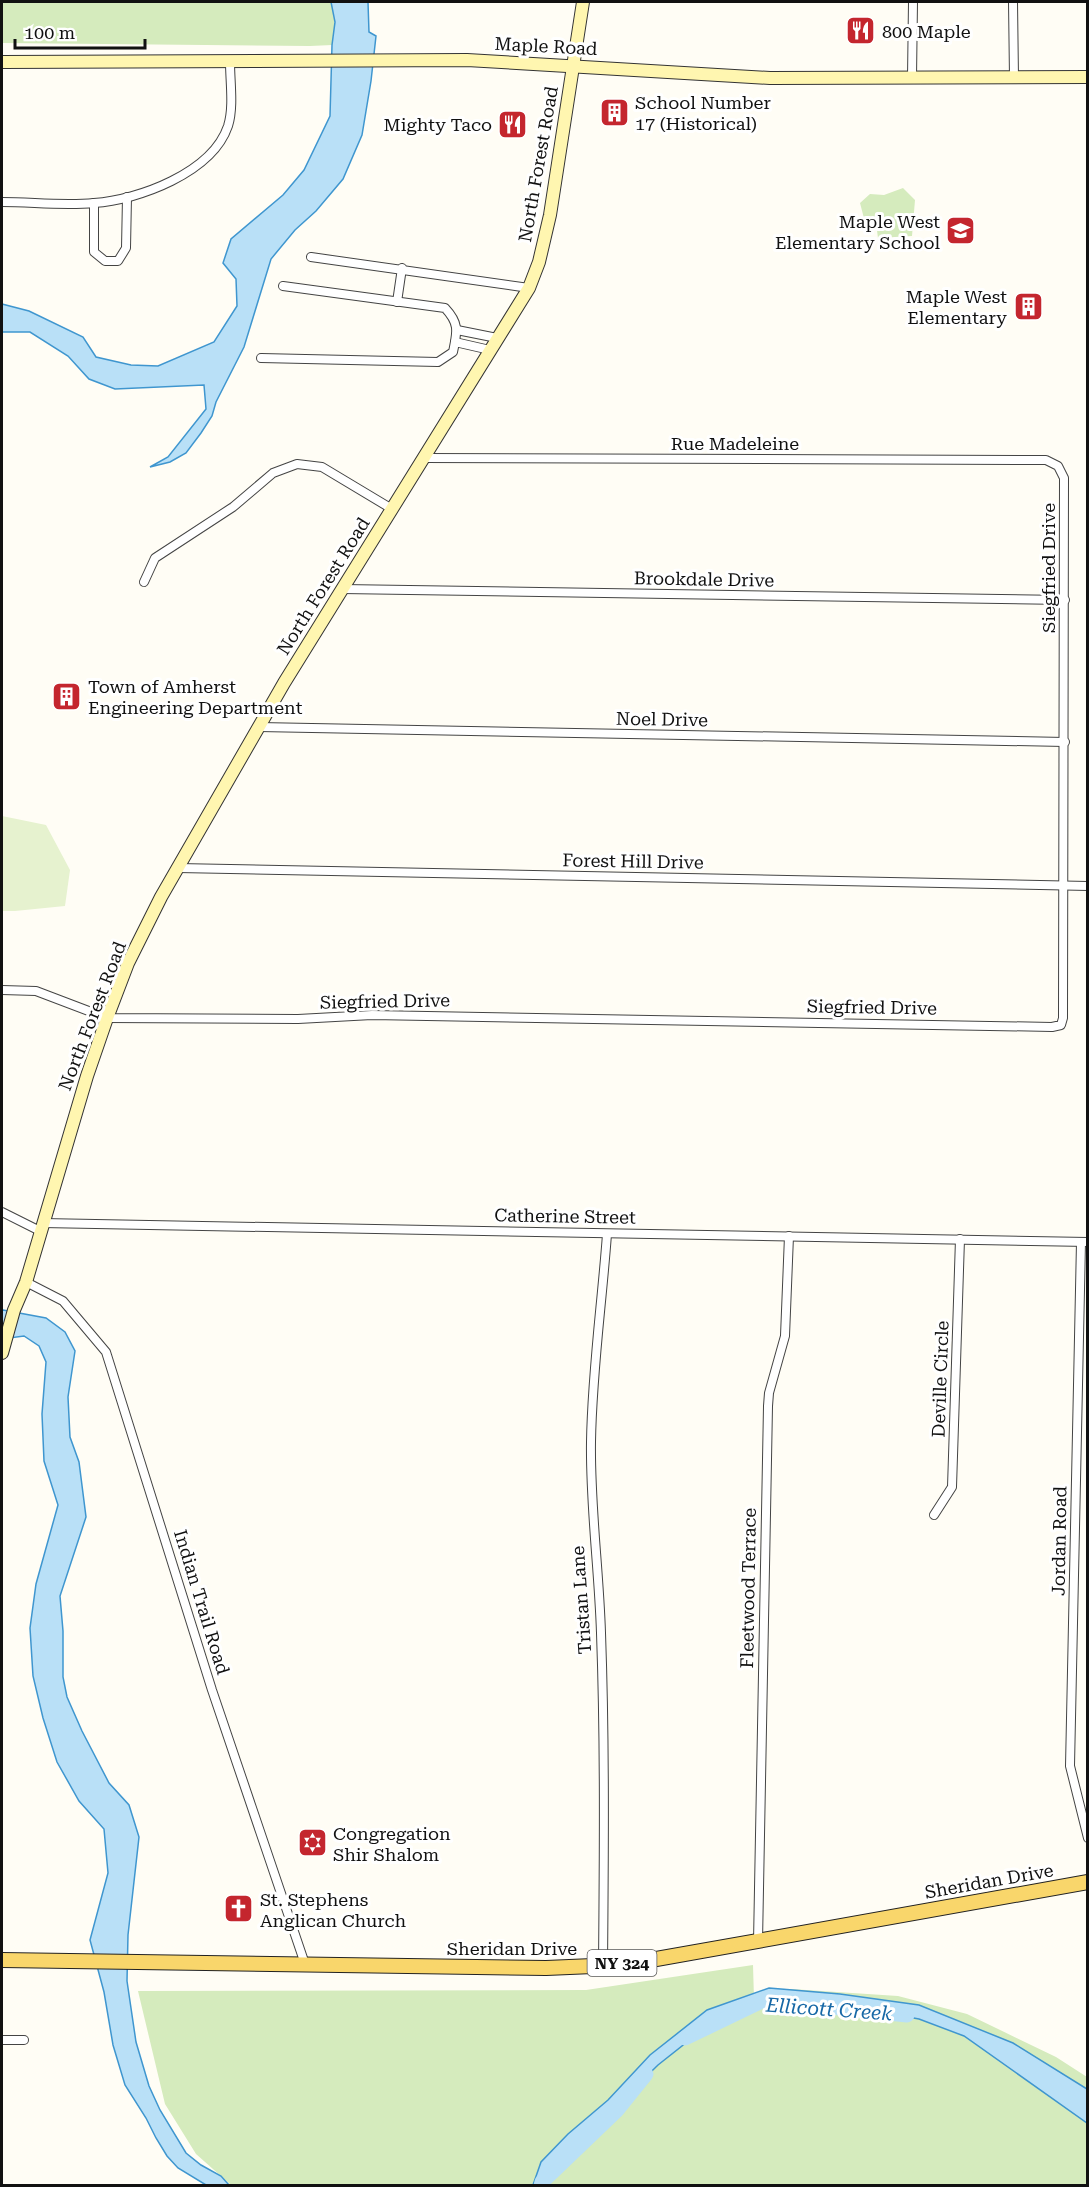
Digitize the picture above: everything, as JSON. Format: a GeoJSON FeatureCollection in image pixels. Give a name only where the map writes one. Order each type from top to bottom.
{"type":"FeatureCollection","features":[{"type":"Feature","properties":{"kind":"main road","name":"Sheridan Drive"},"geometry":{"type":"LineString","coordinates":[[2,1960],[546,1968],[603,1965],[645,1961],[758,1942],[1088,1882]]}},
{"type":"Feature","properties":{"kind":"street","name":"North Forest Road"},"geometry":{"type":"LineString","coordinates":[[2,1353],[14,1310],[26,1282],[87,1076],[128,963],[178,868],[259,727],[497,338],[530,288],[539,262],[550,215],[583,2]]}},
{"type":"Feature","properties":{"kind":"street"},"geometry":{"type":"LineString","coordinates":[[912,77],[913,2]]}},
{"type":"Feature","properties":{"kind":"street"},"geometry":{"type":"LineString","coordinates":[[1013,2],[1014,78]]}},
{"type":"Feature","properties":{"kind":"street","name":"Maple Road"},"geometry":{"type":"LineString","coordinates":[[2,62],[466,60],[770,78],[1088,77]]}},
{"type":"Feature","properties":{"kind":"street"},"geometry":{"type":"LineString","coordinates":[[2,202],[94,203],[148,191],[178,178],[204,158],[222,138],[230,114],[230,62]]}},
{"type":"Feature","properties":{"kind":"street"},"geometry":{"type":"LineString","coordinates":[[94,203],[94,252],[105,261],[118,261],[126,248],[127,197]]}},
{"type":"Feature","properties":{"kind":"street"},"geometry":{"type":"LineString","coordinates":[[311,257],[402,268],[530,288]]}},
{"type":"Feature","properties":{"kind":"street"},"geometry":{"type":"LineString","coordinates":[[397,302],[402,268]]}},
{"type":"Feature","properties":{"kind":"street"},"geometry":{"type":"LineString","coordinates":[[261,358],[438,362],[453,352],[457,330],[455,319],[445,308],[283,286]]}},
{"type":"Feature","properties":{"kind":"street"},"geometry":{"type":"LineString","coordinates":[[457,330],[497,338]]}},
{"type":"Feature","properties":{"kind":"street"},"geometry":{"type":"LineString","coordinates":[[455,342],[490,350]]}},
{"type":"Feature","properties":{"kind":"street","name":"Rue Madeleine"},"geometry":{"type":"LineString","coordinates":[[424,458],[1046,460]]}},
{"type":"Feature","properties":{"kind":"street","name":"Siegfried Drive"},"geometry":{"type":"LineString","coordinates":[[107,1018],[298,1019],[372,1015],[1052,1027],[1061,1025],[1064,1018],[1064,478],[1058,466],[1046,460]]}},
{"type":"Feature","properties":{"kind":"street"},"geometry":{"type":"LineString","coordinates":[[144,582],[155,558],[233,507],[273,473],[297,464],[322,467],[392,509]]}},
{"type":"Feature","properties":{"kind":"street","name":"Brookdale Drive"},"geometry":{"type":"LineString","coordinates":[[342,590],[1065,600]]}},
{"type":"Feature","properties":{"kind":"street","name":"Noel Drive"},"geometry":{"type":"LineString","coordinates":[[259,727],[1065,742]]}},
{"type":"Feature","properties":{"kind":"street","name":"Forest Hill Drive"},"geometry":{"type":"LineString","coordinates":[[178,868],[1088,886]]}},
{"type":"Feature","properties":{"kind":"street"},"geometry":{"type":"LineString","coordinates":[[2,990],[36,990],[107,1018]]}},
{"type":"Feature","properties":{"kind":"street"},"geometry":{"type":"LineString","coordinates":[[2,1212],[41,1227]]}},
{"type":"Feature","properties":{"kind":"street","name":"Catherine Street"},"geometry":{"type":"LineString","coordinates":[[41,1227],[607,1233],[1084,1242]]}},
{"type":"Feature","properties":{"kind":"street","name":"Tristan Lane"},"geometry":{"type":"LineString","coordinates":[[603,1965],[603,1694],[593,1523],[591,1441],[595,1354],[607,1233]]}},
{"type":"Feature","properties":{"kind":"street","name":"Fleetwood Terrace"},"geometry":{"type":"LineString","coordinates":[[758,1942],[768,1406],[769,1393],[785,1336],[789,1236]]}},
{"type":"Feature","properties":{"kind":"street","name":"Deville Circle"},"geometry":{"type":"LineString","coordinates":[[934,1515],[952,1487],[960,1239]]}},
{"type":"Feature","properties":{"kind":"street","name":"Jordan Road"},"geometry":{"type":"LineString","coordinates":[[1084,1242],[1070,1766],[1088,1838]]}},
{"type":"Feature","properties":{"kind":"street","name":"Indian Trail Road"},"geometry":{"type":"LineString","coordinates":[[26,1282],[63,1300],[106,1352],[212,1690],[305,1964]]}},
{"type":"Feature","properties":{"kind":"street"},"geometry":{"type":"LineString","coordinates":[[2,2040],[24,2040]]}},
{"type":"Feature","properties":{"kind":"green space"},"geometry":{"type":"Polygon","coordinates":[[[2,2],[331,2],[334,34],[332,45],[310,46],[2,43],[2,2]]]}},
{"type":"Feature","properties":{"kind":"green space"},"geometry":{"type":"Polygon","coordinates":[[[903,188],[915,200],[912,236],[878,238],[876,223],[866,226],[860,203],[870,194],[884,195],[903,188]]]}},
{"type":"Feature","properties":{"kind":"green space"},"geometry":{"type":"Polygon","coordinates":[[[2,816],[46,825],[70,870],[65,906],[2,911],[2,816]]]}},
{"type":"Feature","properties":{"kind":"green space"},"geometry":{"type":"Polygon","coordinates":[[[753,1965],[754,1999],[791,1989],[898,1996],[967,2014],[1056,2057],[1087,2077],[1087,2185],[231,2185],[196,2154],[165,2104],[138,1991],[586,1990],[753,1965]]]}},
{"type":"Feature","properties":{"kind":"water"},"geometry":{"type":"Polygon","coordinates":[[[331,2],[368,2],[369,32],[376,36],[362,135],[343,179],[271,259],[244,347],[216,402],[212,416],[186,453],[170,462],[150,467],[168,457],[206,409],[204,385],[115,389],[89,379],[68,356],[30,332],[2,332],[2,304],[29,311],[83,337],[96,357],[131,365],[158,366],[214,342],[237,306],[236,279],[223,263],[231,239],[283,195],[304,170],[330,116],[335,22],[331,2]]]}},
{"type":"Feature","properties":{"kind":"water"},"geometry":{"type":"Polygon","coordinates":[[[3,1310],[46,1318],[65,1332],[75,1351],[68,1397],[70,1437],[79,1462],[86,1517],[60,1596],[63,1677],[67,1697],[82,1731],[109,1783],[129,1805],[139,1837],[128,1935],[127,1981],[136,2042],[149,2086],[160,2110],[186,2153],[221,2176],[229,2185],[206,2185],[178,2168],[167,2156],[125,2085],[113,2045],[104,1992],[90,1940],[108,1873],[104,1829],[79,1801],[57,1762],[33,1676],[30,1628],[36,1584],[58,1505],[44,1461],[42,1414],[46,1362],[39,1346],[24,1336],[2,1339],[3,1310]]]}},
{"type":"Feature","properties":{"kind":"water"},"geometry":{"type":"Polygon","coordinates":[[[769,1988],[840,1994],[919,2005],[1013,2043],[1087,2089],[1087,2123],[964,2036],[919,2019],[841,2005],[772,1998],[711,2023],[658,2065],[554,2167],[547,2185],[533,2185],[541,2162],[568,2134],[608,2100],[650,2055],[707,2010],[769,1988]]]}},
{"type":"Feature","properties":{"kind":"waterway","name":"Ellicott Creek"},"geometry":{"type":"LineString","coordinates":[[685,2038],[764,2000],[907,2015]]}},
{"type":"Feature","properties":{"kind":"waterway","name":"Ellicott Creek"},"geometry":{"type":"LineString","coordinates":[[541,2186],[542,2182],[617,2110],[646,2074]]}},
{"type":"Feature","properties":{"kind":"place","name":"800 Maple"},"geometry":{"type":"Point","coordinates":[861,31]}},
{"type":"Feature","properties":{"kind":"place","name":"School Number 17 (Historical)"},"geometry":{"type":"Point","coordinates":[614,112]}},
{"type":"Feature","properties":{"kind":"place","name":"Mighty Taco"},"geometry":{"type":"Point","coordinates":[513,124]}},
{"type":"Feature","properties":{"kind":"place","name":"Maple West Elementary School"},"geometry":{"type":"Point","coordinates":[961,231]}},
{"type":"Feature","properties":{"kind":"place","name":"Maple West Elementary"},"geometry":{"type":"Point","coordinates":[1028,306]}},
{"type":"Feature","properties":{"kind":"place","name":"Town of Amherst Engineering Department"},"geometry":{"type":"Point","coordinates":[67,696]}},
{"type":"Feature","properties":{"kind":"place","name":"Congregation Shir Shalom"},"geometry":{"type":"Point","coordinates":[312,1843]}},
{"type":"Feature","properties":{"kind":"place","name":"St. Stephens Anglican Church"},"geometry":{"type":"Point","coordinates":[239,1909]}}]}
